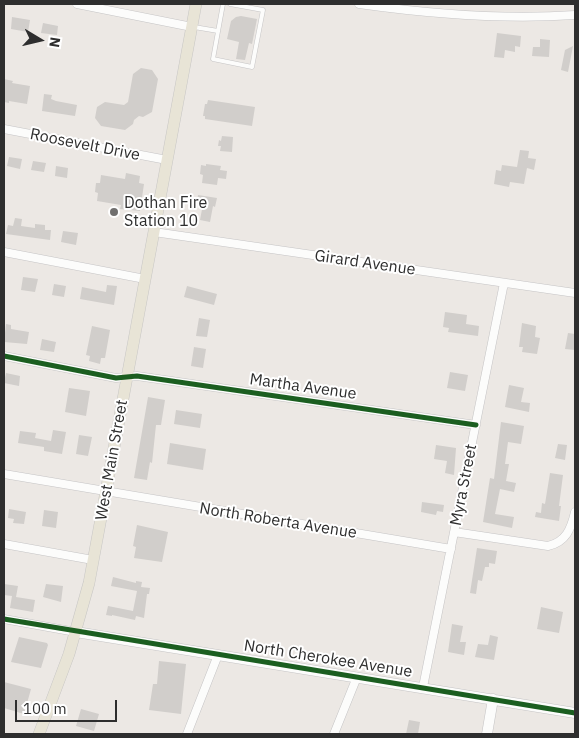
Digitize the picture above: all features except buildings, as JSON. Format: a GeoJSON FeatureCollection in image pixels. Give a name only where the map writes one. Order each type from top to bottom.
{"type":"FeatureCollection","features":[{"type":"Feature","properties":{"kind":"main road","name":"West Main Street"},"geometry":{"type":"LineString","coordinates":[[39,734],[76,632],[93,560],[196,4]]}},
{"type":"Feature","properties":{"kind":"street"},"geometry":{"type":"LineString","coordinates":[[76,4],[192,27]]}},
{"type":"Feature","properties":{"kind":"street"},"geometry":{"type":"LineString","coordinates":[[358,4],[434,14],[553,17],[575,15]]}},
{"type":"Feature","properties":{"kind":"street","name":"Roosevelt Drive"},"geometry":{"type":"LineString","coordinates":[[4,129],[167,160]]}},
{"type":"Feature","properties":{"kind":"street","name":"Girard Avenue"},"geometry":{"type":"LineString","coordinates":[[154,232],[575,293]]}},
{"type":"Feature","properties":{"kind":"street"},"geometry":{"type":"LineString","coordinates":[[4,252],[145,279]]}},
{"type":"Feature","properties":{"kind":"street","name":"Myra Street"},"geometry":{"type":"LineString","coordinates":[[423,687],[504,283]]}},
{"type":"Feature","properties":{"kind":"street","name":"Martha Avenue"},"geometry":{"type":"LineString","coordinates":[[4,356],[116,378],[138,376],[476,425]]}},
{"type":"Feature","properties":{"kind":"street","name":"North Roberta Avenue"},"geometry":{"type":"LineString","coordinates":[[4,474],[451,549]]}},
{"type":"Feature","properties":{"kind":"street"},"geometry":{"type":"LineString","coordinates":[[454,532],[548,546],[557,543],[567,535],[572,527],[575,512]]}},
{"type":"Feature","properties":{"kind":"street"},"geometry":{"type":"LineString","coordinates":[[4,544],[93,560]]}},
{"type":"Feature","properties":{"kind":"street"},"geometry":{"type":"LineString","coordinates":[[4,619],[76,632]]}},
{"type":"Feature","properties":{"kind":"street","name":"North Cherokee Avenue"},"geometry":{"type":"LineString","coordinates":[[76,632],[357,676],[575,713]]}},
{"type":"Feature","properties":{"kind":"street"},"geometry":{"type":"LineString","coordinates":[[187,734],[218,655]]}},
{"type":"Feature","properties":{"kind":"street"},"geometry":{"type":"LineString","coordinates":[[334,734],[357,676]]}},
{"type":"Feature","properties":{"kind":"street"},"geometry":{"type":"LineString","coordinates":[[486,734],[493,699]]}},
{"type":"Feature","properties":{"kind":"lane"},"geometry":{"type":"LineString","coordinates":[[223,4],[213,59],[252,67],[263,10],[230,4]]}},
{"type":"Feature","properties":{"kind":"lane"},"geometry":{"type":"LineString","coordinates":[[192,27],[218,31]]}},
{"type":"Feature","properties":{"kind":"cycle path"},"geometry":{"type":"LineString","coordinates":[[4,356],[116,378],[137,376],[476,425]]}},
{"type":"Feature","properties":{"kind":"cycle path"},"geometry":{"type":"LineString","coordinates":[[4,619],[575,713]]}},
{"type":"Feature","properties":{"kind":"place","name":"Dothan Fire Station 10"},"geometry":{"type":"Point","coordinates":[114,212]}}]}
